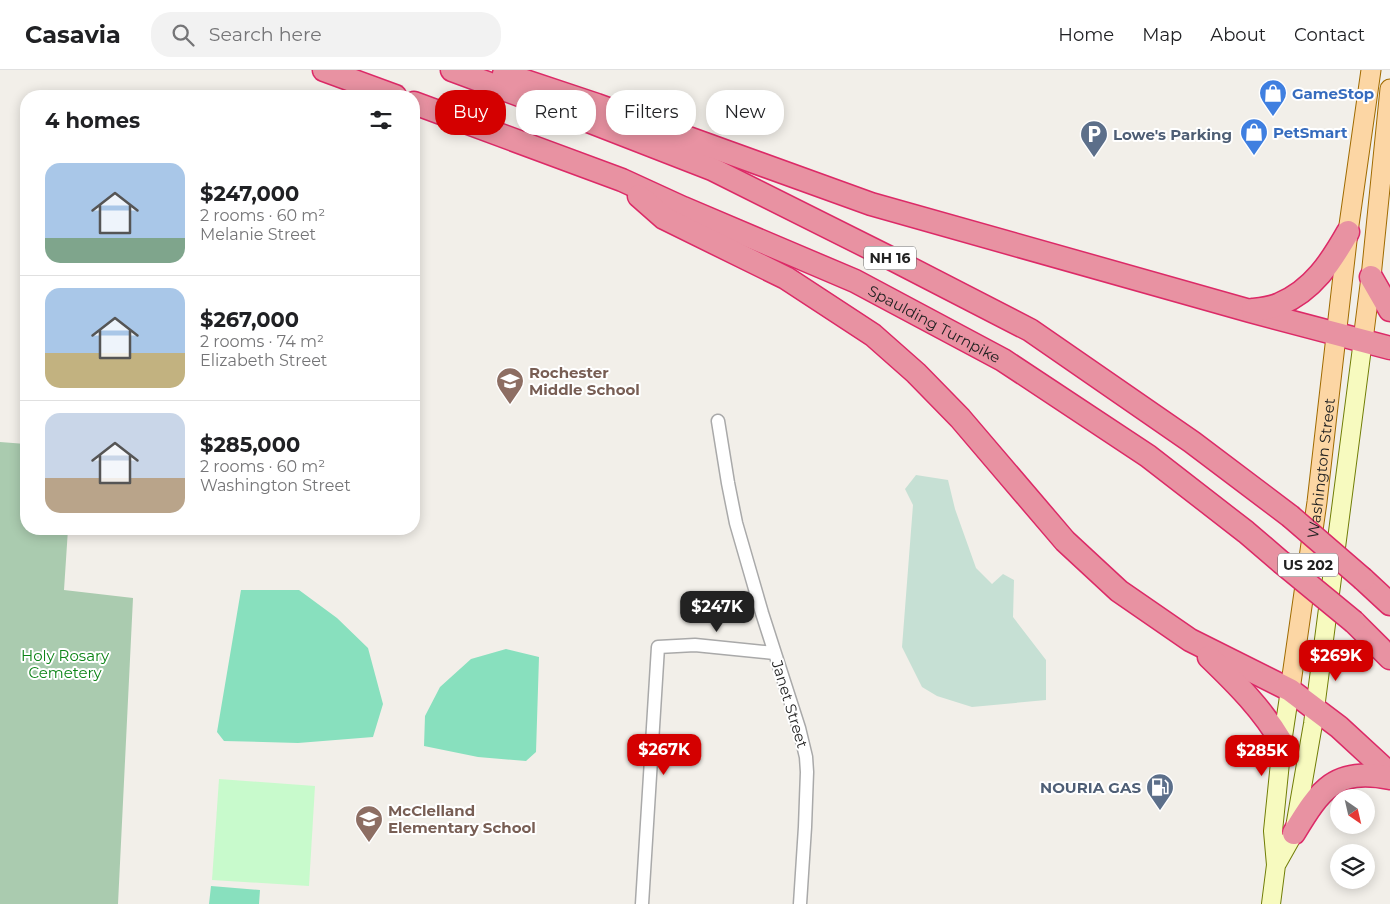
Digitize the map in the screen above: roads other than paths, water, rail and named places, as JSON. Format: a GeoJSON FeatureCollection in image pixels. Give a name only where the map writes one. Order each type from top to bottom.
{"type":"FeatureCollection","features":[{"type":"Feature","properties":{"kind":"highway"},"geometry":{"type":"LineString","coordinates":[[324,70],[379,90]]}},
{"type":"Feature","properties":{"kind":"highway","name":"NH 16"},"geometry":{"type":"LineString","coordinates":[[452,70],[712,169],[1030,330],[1192,442],[1290,516],[1390,604]]}},
{"type":"Feature","properties":{"kind":"highway"},"geometry":{"type":"LineString","coordinates":[[494,70],[597,105],[871,204],[1336,335],[1390,348]]}},
{"type":"Feature","properties":{"kind":"highway","name":"Spaulding Turnpike"},"geometry":{"type":"LineString","coordinates":[[420,105],[622,180],[683,208],[856,281],[1003,360],[1148,456],[1246,532],[1354,622],[1390,658]]}},
{"type":"Feature","properties":{"kind":"highway"},"geometry":{"type":"LineString","coordinates":[[622,180],[664,218],[786,278],[873,335],[916,373],[960,418],[1054,528],[1119,591],[1190,640],[1290,690],[1316,708],[1390,774]]}},
{"type":"Feature","properties":{"kind":"highway"},"geometry":{"type":"LineString","coordinates":[[1250,311],[1278,305],[1310,286],[1337,252],[1348,232]]}},
{"type":"Feature","properties":{"kind":"highway"},"geometry":{"type":"LineString","coordinates":[[1372,277],[1390,310]]}},
{"type":"Feature","properties":{"kind":"highway"},"geometry":{"type":"LineString","coordinates":[[1190,640],[1256,704],[1272,725],[1282,743]]}},
{"type":"Feature","properties":{"kind":"highway"},"geometry":{"type":"LineString","coordinates":[[1294,833],[1318,796],[1327,787],[1351,776],[1390,778]]}},
{"type":"Feature","properties":{"kind":"main road","name":"Washington Street"},"geometry":{"type":"LineString","coordinates":[[1271,904],[1276,865],[1273,831],[1282,743],[1319,484],[1348,232],[1371,70]]}},
{"type":"Feature","properties":{"kind":"main road","name":"Washington Street"},"geometry":{"type":"LineString","coordinates":[[1276,865],[1294,833],[1316,708],[1372,277],[1390,90]]}},
{"type":"Feature","properties":{"kind":"street","name":"Janet Street"},"geometry":{"type":"LineString","coordinates":[[718,421],[736,523],[774,653],[799,728],[806,757],[805,827],[800,904]]}},
{"type":"Feature","properties":{"kind":"street"},"geometry":{"type":"LineString","coordinates":[[642,904],[658,647],[695,645],[774,653]]}},
{"type":"Feature","properties":{"kind":"place","name":"GameStop"},"geometry":{"type":"Point","coordinates":[1273,117]}},
{"type":"Feature","properties":{"kind":"place","name":"PetSmart"},"geometry":{"type":"Point","coordinates":[1254,156]}},
{"type":"Feature","properties":{"kind":"place","name":"Lowe's Parking"},"geometry":{"type":"Point","coordinates":[1094,158]}},
{"type":"Feature","properties":{"kind":"place","name":"Rochester Middle School"},"geometry":{"type":"Point","coordinates":[510,405]}},
{"type":"Feature","properties":{"kind":"place","name":"NOURIA GAS"},"geometry":{"type":"Point","coordinates":[1160,811]}},
{"type":"Feature","properties":{"kind":"place","name":"McClelland Elementary School"},"geometry":{"type":"Point","coordinates":[369,843]}},
{"type":"Feature","properties":{"kind":"park label","name":"Holy Rosary Cemetery"},"geometry":{"type":"Point","coordinates":[65,664]}}]}
